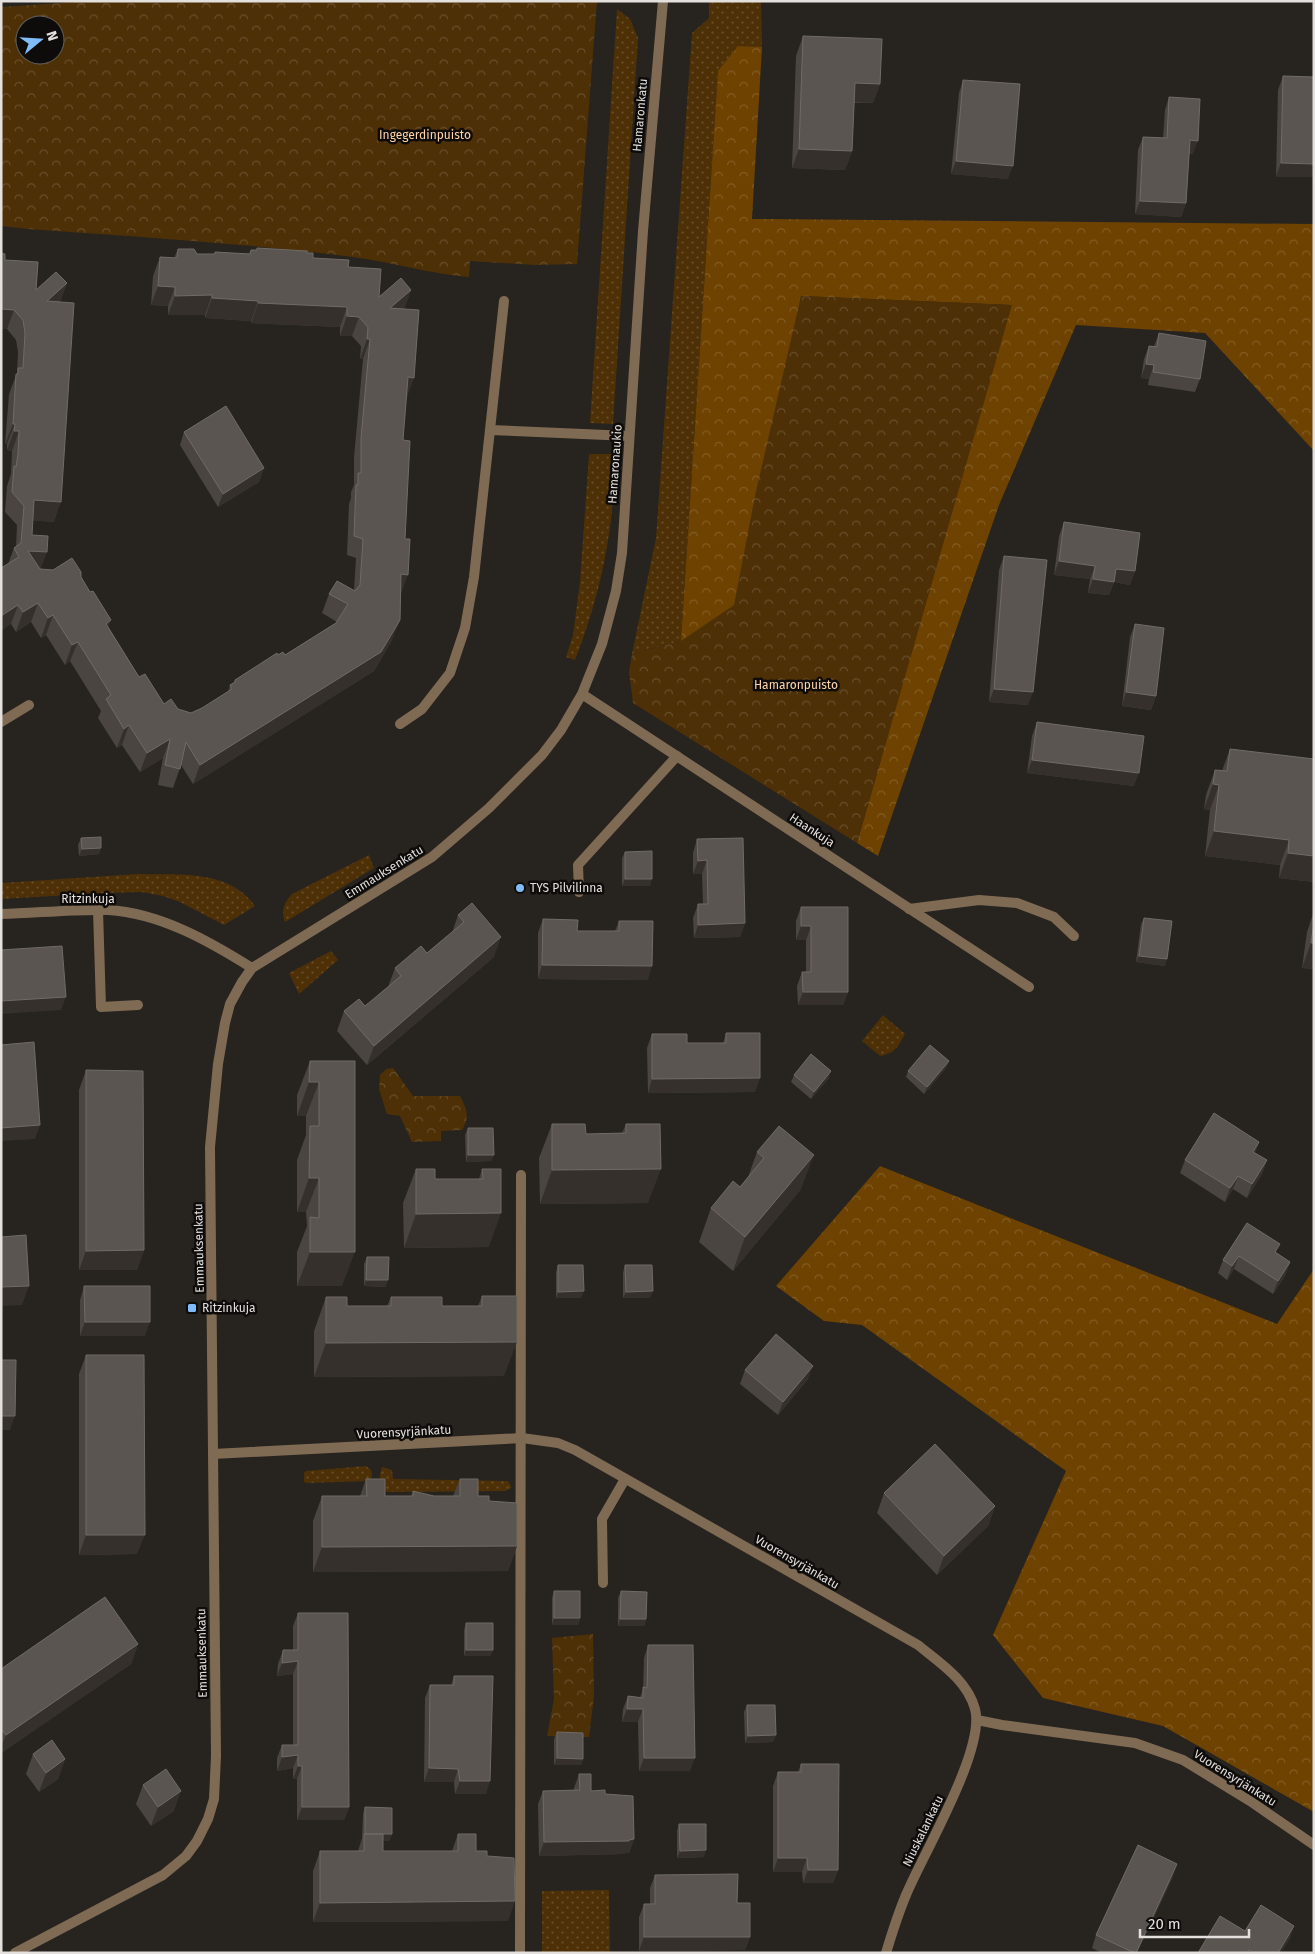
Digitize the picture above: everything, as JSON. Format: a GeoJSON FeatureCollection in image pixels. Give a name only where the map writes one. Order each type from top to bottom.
{"type":"FeatureCollection","features":[{"type":"Feature","properties":{"kind":"street","name":"Hamaronkatu"},"geometry":{"type":"LineString","coordinates":[[643,231],[663,1]]}},
{"type":"Feature","properties":{"kind":"street","name":"Hamaronaukio"},"geometry":{"type":"LineString","coordinates":[[582,694],[602,644],[616,591],[622,552],[643,231]]}},
{"type":"Feature","properties":{"kind":"street"},"geometry":{"type":"LineString","coordinates":[[400,724],[422,709],[450,674],[465,628],[474,577],[504,301]]}},
{"type":"Feature","properties":{"kind":"street"},"geometry":{"type":"LineString","coordinates":[[490,430],[629,436]]}},
{"type":"Feature","properties":{"kind":"street","name":"Haankuja"},"geometry":{"type":"LineString","coordinates":[[582,694],[1029,987]]}},
{"type":"Feature","properties":{"kind":"street","name":"Emmauksenkatu"},"geometry":{"type":"LineString","coordinates":[[15,1953],[163,1874],[186,1856],[197,1841],[208,1819],[214,1799],[216,1756],[210,1146],[218,1064],[230,1004],[252,968],[432,857],[489,808],[542,755],[561,730],[582,694]]}},
{"type":"Feature","properties":{"kind":"street"},"geometry":{"type":"LineString","coordinates":[[1,722],[29,705]]}},
{"type":"Feature","properties":{"kind":"street"},"geometry":{"type":"LineString","coordinates":[[579,892],[578,865],[677,756]]}},
{"type":"Feature","properties":{"kind":"street"},"geometry":{"type":"LineString","coordinates":[[908,909],[978,900],[1017,903],[1054,917],[1074,936]]}},
{"type":"Feature","properties":{"kind":"street"},"geometry":{"type":"LineString","coordinates":[[98,910],[101,1007],[138,1005]]}},
{"type":"Feature","properties":{"kind":"street","name":"Ritzinkuja"},"geometry":{"type":"LineString","coordinates":[[1,914],[110,910],[145,916],[163,922],[219,948],[252,968]]}},
{"type":"Feature","properties":{"kind":"street"},"geometry":{"type":"LineString","coordinates":[[520,1953],[519,1735],[522,1175]]}},
{"type":"Feature","properties":{"kind":"street","name":"Vuorensyrjänkatu"},"geometry":{"type":"LineString","coordinates":[[213,1454],[522,1438],[558,1443],[575,1450],[918,1645],[963,1684],[970,1696],[977,1720],[1135,1743],[1183,1760],[1250,1801],[1314,1844]]}},
{"type":"Feature","properties":{"kind":"street"},"geometry":{"type":"LineString","coordinates":[[603,1583],[602,1519],[625,1479]]}},
{"type":"Feature","properties":{"kind":"street","name":"Niuskalankatu"},"geometry":{"type":"LineString","coordinates":[[886,1953],[906,1895],[964,1774],[977,1720]]}},
{"type":"Feature","properties":{"kind":"green space","name":"Ingegerdinpuisto"},"geometry":{"type":"Polygon","coordinates":[[[92,1],[597,1],[577,264],[535,265],[470,261],[469,277],[368,259],[312,252],[1,226],[1,7],[92,1]]]}},
{"type":"Feature","properties":{"kind":"green space"},"geometry":{"type":"Polygon","coordinates":[[[709,1],[761,1],[762,47],[738,46],[718,72],[681,641],[632,654],[656,538],[692,33],[709,18],[709,1]]]}},
{"type":"Feature","properties":{"kind":"green space"},"geometry":{"type":"Polygon","coordinates":[[[617,9],[630,19],[638,38],[613,424],[590,423],[617,9]]]}},
{"type":"Feature","properties":{"kind":"green space"},"geometry":{"type":"Polygon","coordinates":[[[738,46],[762,47],[752,219],[1314,224],[1314,451],[1205,333],[1076,325],[999,505],[878,856],[857,843],[1011,305],[801,296],[736,737],[688,707],[681,641],[718,71],[738,46]]]}},
{"type":"Feature","properties":{"kind":"green space","name":"Hamaronpuisto"},"geometry":{"type":"Polygon","coordinates":[[[801,296],[1012,305],[857,843],[633,703],[629,672],[632,654],[681,641],[734,605],[755,496],[801,296]]]}},
{"type":"Feature","properties":{"kind":"green space"},"geometry":{"type":"Polygon","coordinates":[[[589,454],[615,454],[613,500],[601,578],[575,660],[566,657],[573,635],[580,582],[589,454]]]}},
{"type":"Feature","properties":{"kind":"green space"},"geometry":{"type":"Polygon","coordinates":[[[369,855],[374,868],[285,922],[284,907],[292,894],[369,855]]]}},
{"type":"Feature","properties":{"kind":"green space"},"geometry":{"type":"Polygon","coordinates":[[[138,874],[202,876],[217,880],[244,894],[255,906],[224,925],[180,902],[163,896],[141,892],[1,899],[1,883],[138,874]]]}},
{"type":"Feature","properties":{"kind":"green space"},"geometry":{"type":"Polygon","coordinates":[[[331,951],[338,960],[299,994],[289,973],[331,951]]]}},
{"type":"Feature","properties":{"kind":"green space"},"geometry":{"type":"Polygon","coordinates":[[[883,1015],[905,1034],[896,1049],[880,1056],[862,1041],[883,1015]]]}},
{"type":"Feature","properties":{"kind":"green space"},"geometry":{"type":"Polygon","coordinates":[[[393,1068],[413,1096],[460,1096],[467,1113],[462,1130],[441,1131],[441,1141],[412,1142],[400,1116],[387,1114],[379,1089],[380,1075],[386,1069],[393,1068]]]}},
{"type":"Feature","properties":{"kind":"green space"},"geometry":{"type":"Polygon","coordinates":[[[880,1166],[1277,1324],[1314,1269],[1314,1812],[1163,1726],[1043,1698],[993,1635],[1066,1471],[862,1325],[824,1321],[776,1286],[880,1166]]]}},
{"type":"Feature","properties":{"kind":"green space"},"geometry":{"type":"Polygon","coordinates":[[[366,1466],[371,1470],[372,1477],[369,1481],[304,1482],[304,1473],[306,1471],[366,1466]]]}},
{"type":"Feature","properties":{"kind":"green space"},"geometry":{"type":"Polygon","coordinates":[[[382,1467],[392,1470],[393,1479],[508,1481],[511,1488],[506,1491],[387,1492],[382,1487],[380,1481],[382,1467]]]}},
{"type":"Feature","properties":{"kind":"green space"},"geometry":{"type":"Polygon","coordinates":[[[593,1634],[594,1696],[589,1737],[547,1736],[554,1699],[552,1638],[593,1634]]]}},
{"type":"Feature","properties":{"kind":"green space"},"geometry":{"type":"Polygon","coordinates":[[[609,1890],[610,1953],[542,1953],[542,1891],[609,1890]]]}},
{"type":"Feature","properties":{"kind":"building"},"geometry":{"type":"Polygon","coordinates":[[[803,36],[882,39],[880,84],[855,83],[852,151],[799,149],[803,36]]]}},
{"type":"Feature","properties":{"kind":"building"},"geometry":{"type":"Polygon","coordinates":[[[1283,76],[1314,77],[1314,164],[1281,163],[1283,76]]]}},
{"type":"Feature","properties":{"kind":"building"},"geometry":{"type":"Polygon","coordinates":[[[963,80],[1020,84],[1013,166],[956,161],[963,80]]]}},
{"type":"Feature","properties":{"kind":"building"},"geometry":{"type":"Polygon","coordinates":[[[1169,97],[1200,99],[1198,141],[1190,140],[1186,203],[1140,201],[1143,137],[1167,138],[1169,97]]]}},
{"type":"Feature","properties":{"kind":"building"},"geometry":{"type":"Polygon","coordinates":[[[257,248],[307,251],[307,253],[313,253],[313,258],[349,260],[348,267],[381,269],[379,297],[401,278],[411,290],[390,308],[419,310],[414,378],[408,377],[403,440],[410,441],[405,539],[410,539],[408,575],[401,574],[400,620],[381,652],[200,765],[186,742],[180,769],[165,765],[170,739],[147,753],[129,725],[124,729],[106,699],[111,695],[78,642],[72,645],[53,615],[48,618],[38,603],[23,612],[18,605],[1,616],[1,568],[19,557],[14,548],[21,543],[24,506],[12,492],[14,466],[16,467],[18,454],[19,431],[14,431],[15,424],[13,424],[16,374],[18,374],[18,368],[23,368],[25,333],[23,320],[14,310],[2,309],[1,253],[5,254],[5,260],[38,262],[36,290],[56,272],[67,283],[47,301],[74,303],[61,502],[34,500],[32,535],[48,536],[47,552],[28,551],[40,569],[53,570],[72,558],[90,592],[93,591],[111,620],[106,624],[139,677],[145,674],[164,704],[171,699],[178,709],[191,713],[232,689],[230,685],[235,680],[277,653],[278,655],[283,652],[285,655],[336,623],[348,604],[329,594],[337,581],[355,591],[360,585],[363,539],[354,536],[356,485],[358,485],[358,473],[361,473],[361,438],[370,339],[367,339],[368,327],[359,317],[347,316],[347,307],[258,303],[258,301],[212,298],[212,295],[175,296],[175,287],[158,286],[160,257],[177,258],[178,249],[194,249],[197,254],[215,254],[215,252],[250,254],[251,250],[257,250],[257,248]]]}},
{"type":"Feature","properties":{"kind":"building"},"geometry":{"type":"Polygon","coordinates":[[[1159,333],[1206,341],[1200,379],[1153,372],[1154,365],[1146,364],[1149,346],[1157,347],[1159,333]]]}},
{"type":"Feature","properties":{"kind":"building"},"geometry":{"type":"Polygon","coordinates":[[[226,406],[264,468],[223,494],[184,432],[226,406]]]}},
{"type":"Feature","properties":{"kind":"building"},"geometry":{"type":"Polygon","coordinates":[[[1064,522],[1140,533],[1135,571],[1116,569],[1114,582],[1093,579],[1095,566],[1059,561],[1064,522]]]}},
{"type":"Feature","properties":{"kind":"building"},"geometry":{"type":"Polygon","coordinates":[[[1004,556],[1047,560],[1033,692],[994,689],[1004,556]]]}},
{"type":"Feature","properties":{"kind":"building"},"geometry":{"type":"Polygon","coordinates":[[[1135,624],[1164,628],[1156,696],[1126,692],[1135,624]]]}},
{"type":"Feature","properties":{"kind":"building"},"geometry":{"type":"Polygon","coordinates":[[[1037,722],[1144,736],[1139,773],[1032,760],[1037,722]]]}},
{"type":"Feature","properties":{"kind":"building"},"geometry":{"type":"Polygon","coordinates":[[[1230,749],[1314,759],[1314,856],[1288,853],[1289,840],[1214,831],[1219,785],[1213,784],[1215,770],[1227,771],[1230,749]]]}},
{"type":"Feature","properties":{"kind":"building"},"geometry":{"type":"Polygon","coordinates":[[[101,837],[101,848],[82,849],[81,838],[101,837]]]}},
{"type":"Feature","properties":{"kind":"building"},"geometry":{"type":"Polygon","coordinates":[[[743,838],[745,923],[698,925],[698,904],[708,904],[707,860],[698,861],[697,839],[743,838]]]}},
{"type":"Feature","properties":{"kind":"building"},"geometry":{"type":"Polygon","coordinates":[[[652,851],[652,879],[625,879],[625,852],[652,851]]]}},
{"type":"Feature","properties":{"kind":"building"},"geometry":{"type":"Polygon","coordinates":[[[472,903],[501,937],[374,1046],[344,1011],[359,999],[365,1006],[401,976],[395,968],[421,946],[427,953],[464,922],[458,915],[472,903]]]}},
{"type":"Feature","properties":{"kind":"building"},"geometry":{"type":"Polygon","coordinates":[[[801,907],[848,907],[848,992],[803,992],[802,972],[811,972],[811,926],[801,926],[801,907]]]}},
{"type":"Feature","properties":{"kind":"building"},"geometry":{"type":"Polygon","coordinates":[[[1144,918],[1172,921],[1167,959],[1139,956],[1144,918]]]}},
{"type":"Feature","properties":{"kind":"building"},"geometry":{"type":"Polygon","coordinates":[[[543,919],[578,920],[577,931],[619,931],[619,921],[653,921],[652,966],[542,965],[543,919]]]}},
{"type":"Feature","properties":{"kind":"building"},"geometry":{"type":"Polygon","coordinates":[[[1314,923],[1314,943],[1311,943],[1314,923]]]}},
{"type":"Feature","properties":{"kind":"building"},"geometry":{"type":"Polygon","coordinates":[[[62,946],[66,997],[1,1001],[1,950],[62,946]]]}},
{"type":"Feature","properties":{"kind":"building"},"geometry":{"type":"Polygon","coordinates":[[[726,1033],[760,1033],[760,1078],[652,1079],[652,1034],[687,1034],[687,1043],[726,1043],[726,1033]]]}},
{"type":"Feature","properties":{"kind":"building"},"geometry":{"type":"Polygon","coordinates":[[[34,1042],[40,1125],[1,1128],[1,1045],[34,1042]]]}},
{"type":"Feature","properties":{"kind":"building"},"geometry":{"type":"Polygon","coordinates":[[[930,1045],[949,1061],[927,1087],[908,1071],[930,1045]]]}},
{"type":"Feature","properties":{"kind":"building"},"geometry":{"type":"Polygon","coordinates":[[[811,1054],[831,1071],[814,1092],[794,1075],[811,1054]]]}},
{"type":"Feature","properties":{"kind":"building"},"geometry":{"type":"Polygon","coordinates":[[[310,1061],[355,1061],[355,1252],[310,1252],[310,1217],[319,1218],[319,1178],[309,1178],[310,1126],[319,1126],[319,1082],[309,1082],[310,1061]]]}},
{"type":"Feature","properties":{"kind":"building"},"geometry":{"type":"Polygon","coordinates":[[[86,1070],[143,1071],[144,1250],[86,1251],[86,1070]]]}},
{"type":"Feature","properties":{"kind":"building"},"geometry":{"type":"Polygon","coordinates":[[[1214,1113],[1259,1142],[1253,1152],[1267,1160],[1252,1184],[1238,1176],[1230,1188],[1185,1160],[1214,1113]]]}},
{"type":"Feature","properties":{"kind":"building"},"geometry":{"type":"Polygon","coordinates":[[[552,1124],[585,1124],[586,1134],[626,1133],[626,1124],[660,1124],[661,1169],[552,1170],[552,1124]]]}},
{"type":"Feature","properties":{"kind":"building"},"geometry":{"type":"Polygon","coordinates":[[[779,1126],[814,1155],[745,1237],[711,1208],[733,1181],[740,1187],[764,1158],[757,1152],[779,1126]]]}},
{"type":"Feature","properties":{"kind":"building"},"geometry":{"type":"Polygon","coordinates":[[[468,1128],[493,1128],[494,1155],[468,1155],[468,1128]]]}},
{"type":"Feature","properties":{"kind":"building"},"geometry":{"type":"Polygon","coordinates":[[[416,1169],[435,1169],[435,1179],[483,1179],[482,1169],[501,1169],[501,1213],[416,1214],[416,1169]]]}},
{"type":"Feature","properties":{"kind":"building"},"geometry":{"type":"Polygon","coordinates":[[[1247,1223],[1280,1244],[1275,1252],[1290,1262],[1278,1281],[1239,1256],[1232,1266],[1223,1260],[1247,1223]]]}},
{"type":"Feature","properties":{"kind":"building"},"geometry":{"type":"Polygon","coordinates":[[[26,1235],[29,1286],[1,1287],[1,1237],[26,1235]]]}},
{"type":"Feature","properties":{"kind":"building"},"geometry":{"type":"Polygon","coordinates":[[[367,1257],[389,1257],[388,1280],[366,1280],[367,1257]]]}},
{"type":"Feature","properties":{"kind":"building"},"geometry":{"type":"Polygon","coordinates":[[[558,1265],[583,1265],[584,1291],[558,1292],[558,1265]]]}},
{"type":"Feature","properties":{"kind":"building"},"geometry":{"type":"Polygon","coordinates":[[[625,1265],[652,1265],[653,1291],[626,1292],[625,1265]]]}},
{"type":"Feature","properties":{"kind":"building"},"geometry":{"type":"Polygon","coordinates":[[[84,1286],[150,1286],[150,1322],[85,1322],[84,1286]]]}},
{"type":"Feature","properties":{"kind":"building"},"geometry":{"type":"Polygon","coordinates":[[[482,1296],[517,1296],[517,1342],[326,1343],[326,1297],[347,1297],[347,1306],[391,1306],[391,1297],[442,1297],[442,1306],[482,1306],[482,1296]]]}},
{"type":"Feature","properties":{"kind":"building"},"geometry":{"type":"Polygon","coordinates":[[[776,1334],[813,1366],[783,1402],[745,1370],[776,1334]]]}},
{"type":"Feature","properties":{"kind":"building"},"geometry":{"type":"Polygon","coordinates":[[[86,1355],[144,1355],[145,1535],[86,1535],[86,1355]]]}},
{"type":"Feature","properties":{"kind":"building"},"geometry":{"type":"Polygon","coordinates":[[[1,1360],[16,1360],[15,1416],[1,1416],[1,1360]]]}},
{"type":"Feature","properties":{"kind":"building"},"geometry":{"type":"Polygon","coordinates":[[[935,1444],[995,1506],[944,1556],[884,1493],[935,1444]]]}},
{"type":"Feature","properties":{"kind":"building"},"geometry":{"type":"Polygon","coordinates":[[[366,1479],[385,1479],[385,1496],[413,1496],[413,1491],[434,1496],[460,1496],[460,1479],[478,1479],[478,1496],[489,1496],[489,1501],[517,1503],[517,1546],[322,1547],[322,1496],[367,1496],[366,1479]]]}},
{"type":"Feature","properties":{"kind":"building"},"geometry":{"type":"Polygon","coordinates":[[[554,1591],[580,1591],[580,1618],[554,1618],[554,1591]]]}},
{"type":"Feature","properties":{"kind":"building"},"geometry":{"type":"Polygon","coordinates":[[[621,1591],[647,1592],[646,1619],[620,1619],[621,1591]]]}},
{"type":"Feature","properties":{"kind":"building"},"geometry":{"type":"Polygon","coordinates":[[[105,1597],[138,1644],[6,1735],[1,1729],[1,1669],[105,1597]]]}},
{"type":"Feature","properties":{"kind":"building"},"geometry":{"type":"Polygon","coordinates":[[[298,1613],[348,1613],[349,1807],[302,1807],[302,1766],[298,1766],[298,1755],[282,1757],[282,1745],[298,1745],[298,1661],[282,1663],[283,1650],[298,1650],[298,1613]]]}},
{"type":"Feature","properties":{"kind":"building"},"geometry":{"type":"Polygon","coordinates":[[[466,1623],[493,1623],[493,1650],[466,1650],[466,1623]]]}},
{"type":"Feature","properties":{"kind":"building"},"geometry":{"type":"Polygon","coordinates":[[[648,1645],[693,1645],[695,1758],[644,1758],[643,1709],[627,1709],[628,1696],[643,1698],[643,1687],[647,1688],[648,1645]]]}},
{"type":"Feature","properties":{"kind":"building"},"geometry":{"type":"Polygon","coordinates":[[[454,1676],[493,1676],[490,1781],[460,1781],[458,1769],[429,1768],[430,1685],[454,1685],[454,1676]]]}},
{"type":"Feature","properties":{"kind":"building"},"geometry":{"type":"Polygon","coordinates":[[[747,1705],[775,1705],[776,1735],[748,1736],[747,1705]]]}},
{"type":"Feature","properties":{"kind":"building"},"geometry":{"type":"Polygon","coordinates":[[[557,1732],[583,1733],[583,1759],[557,1758],[557,1732]]]}},
{"type":"Feature","properties":{"kind":"building"},"geometry":{"type":"Polygon","coordinates":[[[52,1740],[65,1759],[46,1773],[33,1754],[52,1740]]]}},
{"type":"Feature","properties":{"kind":"building"},"geometry":{"type":"Polygon","coordinates":[[[801,1764],[839,1764],[838,1870],[808,1870],[807,1858],[778,1858],[778,1772],[801,1772],[801,1764]]]}},
{"type":"Feature","properties":{"kind":"building"},"geometry":{"type":"Polygon","coordinates":[[[166,1769],[181,1791],[158,1807],[143,1785],[166,1769]]]}},
{"type":"Feature","properties":{"kind":"building"},"geometry":{"type":"Polygon","coordinates":[[[579,1774],[591,1774],[591,1791],[605,1790],[605,1794],[633,1796],[634,1839],[629,1841],[544,1842],[543,1791],[580,1790],[579,1774]]]}},
{"type":"Feature","properties":{"kind":"building"},"geometry":{"type":"Polygon","coordinates":[[[365,1807],[392,1808],[392,1834],[365,1834],[365,1807]]]}},
{"type":"Feature","properties":{"kind":"building"},"geometry":{"type":"Polygon","coordinates":[[[679,1824],[706,1824],[706,1850],[680,1851],[679,1824]]]}},
{"type":"Feature","properties":{"kind":"building"},"geometry":{"type":"Polygon","coordinates":[[[364,1834],[383,1834],[383,1851],[458,1851],[458,1834],[476,1834],[476,1851],[487,1851],[487,1856],[514,1858],[515,1901],[320,1903],[320,1851],[364,1851],[364,1834]]]}},
{"type":"Feature","properties":{"kind":"building"},"geometry":{"type":"Polygon","coordinates":[[[1138,1845],[1177,1864],[1135,1953],[1096,1935],[1138,1845]]]}},
{"type":"Feature","properties":{"kind":"building"},"geometry":{"type":"Polygon","coordinates":[[[738,1874],[737,1903],[750,1903],[750,1937],[644,1937],[644,1904],[655,1904],[655,1875],[738,1874]]]}},
{"type":"Feature","properties":{"kind":"building"},"geometry":{"type":"Polygon","coordinates":[[[1261,1905],[1294,1926],[1278,1953],[1253,1953],[1249,1950],[1248,1953],[1198,1953],[1220,1916],[1245,1931],[1261,1905]]]}},
{"type":"Feature","properties":{"kind":"place","name":"TYS Pilvilinna"},"geometry":{"type":"Point","coordinates":[520,888]}},
{"type":"Feature","properties":{"kind":"place","name":"Ritzinkuja"},"geometry":{"type":"Point","coordinates":[192,1308]}}]}
